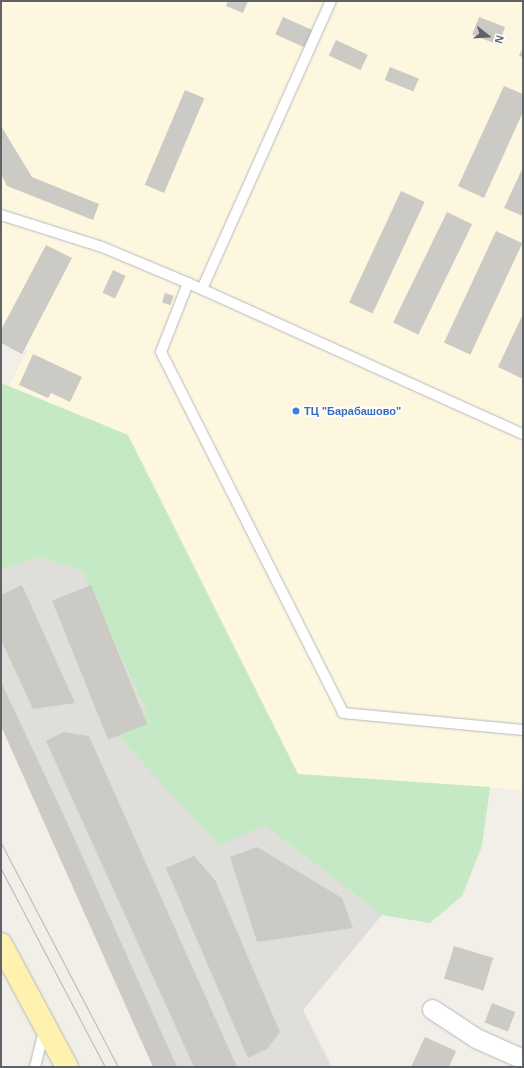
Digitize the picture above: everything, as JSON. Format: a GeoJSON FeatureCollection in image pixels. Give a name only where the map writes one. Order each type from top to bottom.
{"type":"FeatureCollection","features":[{"type":"Feature","properties":{"kind":"main road"},"geometry":{"type":"LineString","coordinates":[[1,944],[67,1067]]}},
{"type":"Feature","properties":{"kind":"street"},"geometry":{"type":"LineString","coordinates":[[432,1010],[476,1038],[523,1059]]}},
{"type":"Feature","properties":{"kind":"lane"},"geometry":{"type":"LineString","coordinates":[[202,289],[331,1]]}},
{"type":"Feature","properties":{"kind":"lane"},"geometry":{"type":"LineString","coordinates":[[1,215],[102,247],[188,283],[523,434]]}},
{"type":"Feature","properties":{"kind":"lane"},"geometry":{"type":"LineString","coordinates":[[188,283],[161,352],[343,713],[523,730]]}},
{"type":"Feature","properties":{"kind":"lane"},"geometry":{"type":"LineString","coordinates":[[35,1067],[46,1027]]}},
{"type":"Feature","properties":{"kind":"shaded area","name":"ТЦ \"Барабашово\""},"geometry":{"type":"Polygon","coordinates":[[[1,1],[523,1],[523,790],[298,774],[128,435],[9,386],[28,350],[1,335],[1,1]]]}},
{"type":"Feature","properties":{"kind":"shaded area"},"geometry":{"type":"Polygon","coordinates":[[[39,557],[82,571],[147,713],[113,729],[264,825],[382,915],[303,1010],[332,1067],[158,1067],[1,723],[1,569],[39,557]]]}},
{"type":"Feature","properties":{"kind":"green space"},"geometry":{"type":"Polygon","coordinates":[[[1,383],[128,435],[298,774],[490,787],[482,846],[462,896],[430,923],[382,915],[264,825],[219,846],[113,730],[147,713],[82,571],[39,557],[1,569],[1,383]]]}},
{"type":"Feature","properties":{"kind":"building"},"geometry":{"type":"Polygon","coordinates":[[[228,1],[248,1],[243,13],[226,6],[228,1]]]}},
{"type":"Feature","properties":{"kind":"building"},"geometry":{"type":"Polygon","coordinates":[[[283,17],[314,31],[306,48],[275,34],[283,17]]]}},
{"type":"Feature","properties":{"kind":"building"},"geometry":{"type":"Polygon","coordinates":[[[479,17],[505,27],[498,45],[472,35],[479,17]]]}},
{"type":"Feature","properties":{"kind":"building"},"geometry":{"type":"Polygon","coordinates":[[[336,40],[368,55],[361,70],[329,55],[336,40]]]}},
{"type":"Feature","properties":{"kind":"building"},"geometry":{"type":"Polygon","coordinates":[[[523,47],[523,57],[519,56],[523,47]]]}},
{"type":"Feature","properties":{"kind":"building"},"geometry":{"type":"Polygon","coordinates":[[[390,67],[419,79],[413,92],[385,80],[390,67]]]}},
{"type":"Feature","properties":{"kind":"building"},"geometry":{"type":"Polygon","coordinates":[[[504,86],[523,94],[523,112],[484,198],[458,186],[504,86]]]}},
{"type":"Feature","properties":{"kind":"building"},"geometry":{"type":"Polygon","coordinates":[[[185,90],[204,98],[164,193],[145,185],[185,90]]]}},
{"type":"Feature","properties":{"kind":"building"},"geometry":{"type":"Polygon","coordinates":[[[1,126],[32,177],[99,204],[93,220],[7,186],[1,174],[1,126]]]}},
{"type":"Feature","properties":{"kind":"building"},"geometry":{"type":"Polygon","coordinates":[[[523,167],[523,216],[504,208],[523,167]]]}},
{"type":"Feature","properties":{"kind":"building"},"geometry":{"type":"Polygon","coordinates":[[[401,191],[425,202],[373,313],[349,302],[401,191]]]}},
{"type":"Feature","properties":{"kind":"building"},"geometry":{"type":"Polygon","coordinates":[[[447,212],[472,224],[418,335],[393,323],[447,212]]]}},
{"type":"Feature","properties":{"kind":"building"},"geometry":{"type":"Polygon","coordinates":[[[496,231],[522,243],[470,355],[444,342],[496,231]]]}},
{"type":"Feature","properties":{"kind":"building"},"geometry":{"type":"Polygon","coordinates":[[[46,245],[72,258],[22,354],[1,343],[1,330],[46,245]]]}},
{"type":"Feature","properties":{"kind":"building"},"geometry":{"type":"Polygon","coordinates":[[[113,270],[126,276],[115,299],[102,293],[113,270]]]}},
{"type":"Feature","properties":{"kind":"building"},"geometry":{"type":"Polygon","coordinates":[[[165,293],[174,296],[170,305],[162,303],[165,293]]]}},
{"type":"Feature","properties":{"kind":"building"},"geometry":{"type":"Polygon","coordinates":[[[523,314],[523,379],[498,367],[523,314]]]}},
{"type":"Feature","properties":{"kind":"building"},"geometry":{"type":"Polygon","coordinates":[[[33,354],[82,377],[70,402],[51,393],[48,398],[19,385],[33,354]]]}},
{"type":"Feature","properties":{"kind":"building"},"geometry":{"type":"Polygon","coordinates":[[[22,585],[75,703],[33,709],[1,640],[1,595],[22,585]]]}},
{"type":"Feature","properties":{"kind":"building"},"geometry":{"type":"Polygon","coordinates":[[[91,585],[147,724],[108,740],[52,601],[91,585]]]}},
{"type":"Feature","properties":{"kind":"building"},"geometry":{"type":"Polygon","coordinates":[[[1,682],[66,820],[177,1067],[153,1067],[1,726],[1,682]]]}},
{"type":"Feature","properties":{"kind":"building"},"geometry":{"type":"Polygon","coordinates":[[[63,732],[89,736],[237,1067],[194,1067],[46,741],[63,732]]]}},
{"type":"Feature","properties":{"kind":"building"},"geometry":{"type":"Polygon","coordinates":[[[257,847],[342,898],[353,928],[257,942],[230,857],[257,847]]]}},
{"type":"Feature","properties":{"kind":"building"},"geometry":{"type":"Polygon","coordinates":[[[194,856],[215,880],[280,1032],[267,1049],[248,1058],[166,868],[194,856]]]}},
{"type":"Feature","properties":{"kind":"building"},"geometry":{"type":"Polygon","coordinates":[[[454,946],[493,958],[483,991],[444,979],[454,946]]]}},
{"type":"Feature","properties":{"kind":"building"},"geometry":{"type":"Polygon","coordinates":[[[492,1003],[515,1012],[508,1032],[484,1023],[492,1003]]]}},
{"type":"Feature","properties":{"kind":"building"},"geometry":{"type":"Polygon","coordinates":[[[425,1037],[456,1051],[449,1067],[411,1067],[425,1037]]]}},
{"type":"Feature","properties":{"kind":"tram line"},"geometry":{"type":"LineString","coordinates":[[1,843],[118,1067]]}},
{"type":"Feature","properties":{"kind":"tram line"},"geometry":{"type":"LineString","coordinates":[[1,869],[105,1067]]}},
{"type":"Feature","properties":{"kind":"place","name":"ТЦ \"Барабашово\""},"geometry":{"type":"Point","coordinates":[296,411]}}]}
